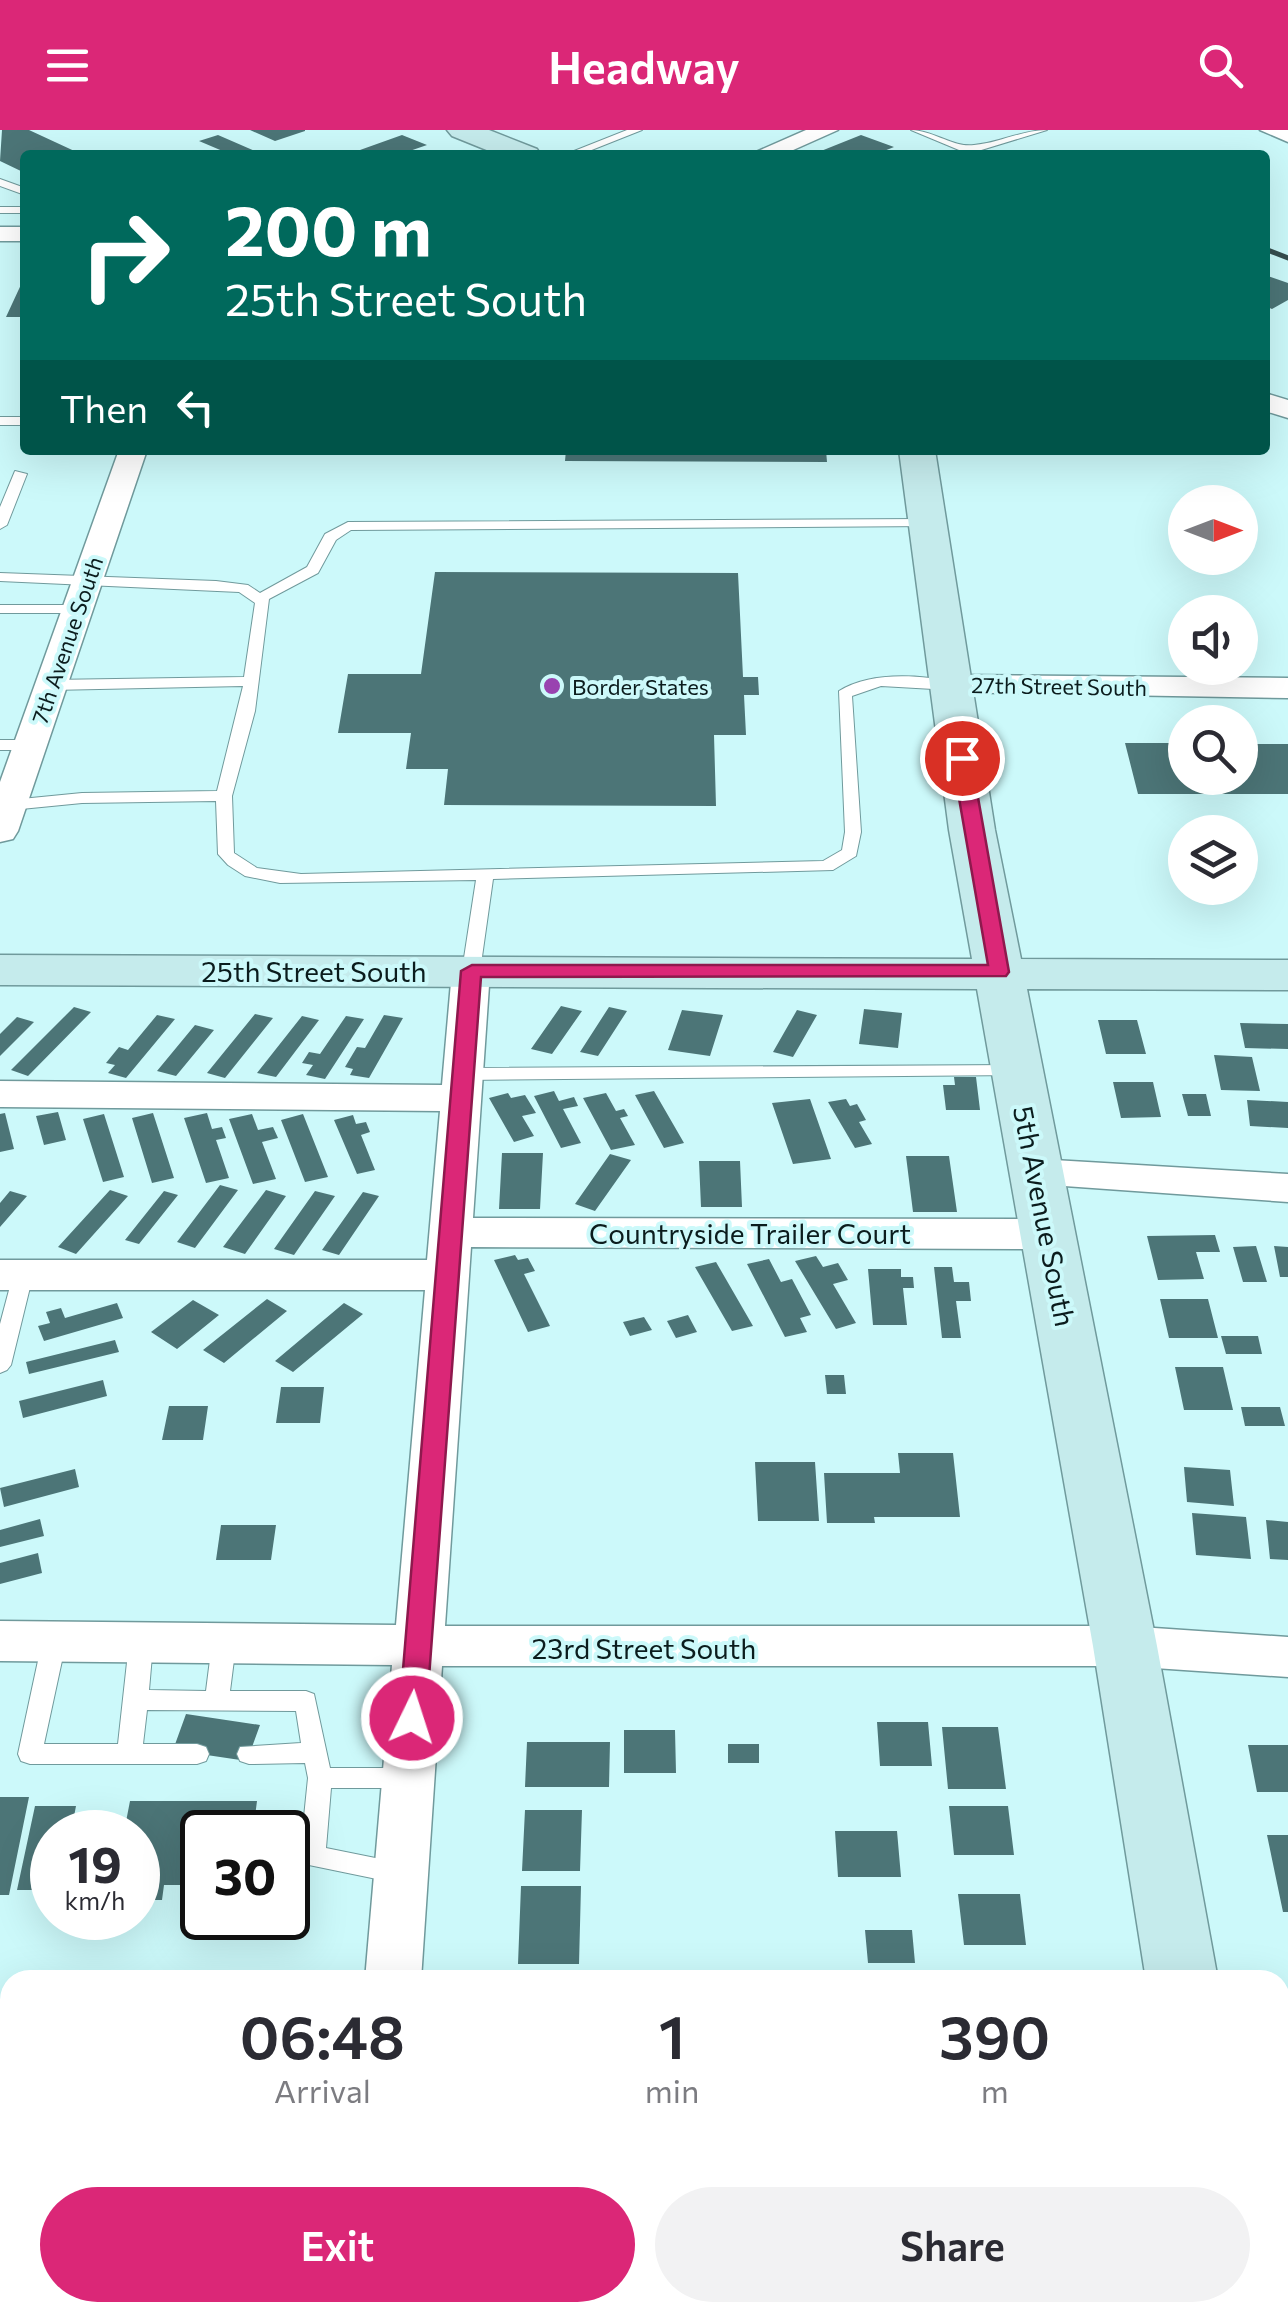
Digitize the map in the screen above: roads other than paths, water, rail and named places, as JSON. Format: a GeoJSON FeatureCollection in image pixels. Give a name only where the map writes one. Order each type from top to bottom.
{"type":"FeatureCollection","features":[{"type":"Feature","properties":{"kind":"street"},"geometry":{"type":"LineString","coordinates":[[462,130],[513,150]]}},
{"type":"Feature","properties":{"kind":"street"},"geometry":{"type":"LineString","coordinates":[[774,150],[825,130]]}},
{"type":"Feature","properties":{"kind":"street"},"geometry":{"type":"LineString","coordinates":[[1271,130],[1288,135]]}},
{"type":"Feature","properties":{"kind":"street","name":"7th Avenue South"},"geometry":{"type":"LineString","coordinates":[[6,818],[16,745],[51,685],[132,455]]}},
{"type":"Feature","properties":{"kind":"street","name":"5th Avenue South"},"geometry":{"type":"LineString","coordinates":[[917,455],[999,972],[1126,1646],[1180,1970]]}},
{"type":"Feature","properties":{"kind":"street","name":"27th Street South"},"geometry":{"type":"LineString","coordinates":[[951,685],[1288,688]]}},
{"type":"Feature","properties":{"kind":"street","name":"25th Street South"},"geometry":{"type":"LineString","coordinates":[[0,970],[1288,974]]}},
{"type":"Feature","properties":{"kind":"street"},"geometry":{"type":"LineString","coordinates":[[394,1970],[472,971]]}},
{"type":"Feature","properties":{"kind":"street"},"geometry":{"type":"LineString","coordinates":[[0,1094],[461,1086]]}},
{"type":"Feature","properties":{"kind":"street"},"geometry":{"type":"LineString","coordinates":[[1037,1173],[1288,1188]]}},
{"type":"Feature","properties":{"kind":"street","name":"Countryside Trailer Court"},"geometry":{"type":"LineString","coordinates":[[12,1275],[448,1253],[1050,1234]]}},
{"type":"Feature","properties":{"kind":"street","name":"23rd Street South"},"geometry":{"type":"LineString","coordinates":[[0,1642],[1126,1646],[1288,1657]]}},
{"type":"Feature","properties":{"kind":"lane"},"geometry":{"type":"LineString","coordinates":[[583,150],[637,130]]}},
{"type":"Feature","properties":{"kind":"lane"},"geometry":{"type":"LineString","coordinates":[[916,130],[970,150],[1042,130]]}},
{"type":"Feature","properties":{"kind":"lane"},"geometry":{"type":"LineString","coordinates":[[0,525],[20,474]]}},
{"type":"Feature","properties":{"kind":"lane"},"geometry":{"type":"LineString","coordinates":[[260,598],[313,570],[330,537],[348,526],[927,523]]}},
{"type":"Feature","properties":{"kind":"lane"},"geometry":{"type":"LineString","coordinates":[[0,577],[216,584],[244,588],[260,598]]}},
{"type":"Feature","properties":{"kind":"lane"},"geometry":{"type":"LineString","coordinates":[[260,598],[251,681],[224,796],[226,854],[241,871],[301,879],[803,868],[840,861],[850,852],[853,832],[844,694],[864,684],[882,682],[951,685]]}},
{"type":"Feature","properties":{"kind":"lane"},"geometry":{"type":"LineString","coordinates":[[0,609],[76,609]]}},
{"type":"Feature","properties":{"kind":"lane"},"geometry":{"type":"LineString","coordinates":[[51,685],[251,681]]}},
{"type":"Feature","properties":{"kind":"lane"},"geometry":{"type":"LineString","coordinates":[[6,818],[82,798],[224,796]]}},
{"type":"Feature","properties":{"kind":"lane"},"geometry":{"type":"LineString","coordinates":[[472,971],[485,875]]}},
{"type":"Feature","properties":{"kind":"lane"},"geometry":{"type":"LineString","coordinates":[[461,1086],[1017,1071]]}},
{"type":"Feature","properties":{"kind":"lane"},"geometry":{"type":"LineString","coordinates":[[0,1365],[12,1275]]}},
{"type":"Feature","properties":{"kind":"lane"},"geometry":{"type":"LineString","coordinates":[[54,1642],[30,1754],[197,1754]]}},
{"type":"Feature","properties":{"kind":"lane"},"geometry":{"type":"LineString","coordinates":[[129,1754],[141,1644]]}},
{"type":"Feature","properties":{"kind":"lane"},"geometry":{"type":"LineString","coordinates":[[217,1700],[224,1644]]}},
{"type":"Feature","properties":{"kind":"lane"},"geometry":{"type":"LineString","coordinates":[[136,1700],[306,1701],[317,1766],[313,1856],[401,1873]]}},
{"type":"Feature","properties":{"kind":"lane"},"geometry":{"type":"LineString","coordinates":[[249,1754],[408,1778]]}},
{"type":"Feature","properties":{"kind":"railway"},"geometry":{"type":"LineString","coordinates":[[1270,251],[1288,258]]}},
{"type":"Feature","properties":{"kind":"place","name":"Border States"},"geometry":{"type":"Point","coordinates":[552,686]}}]}
